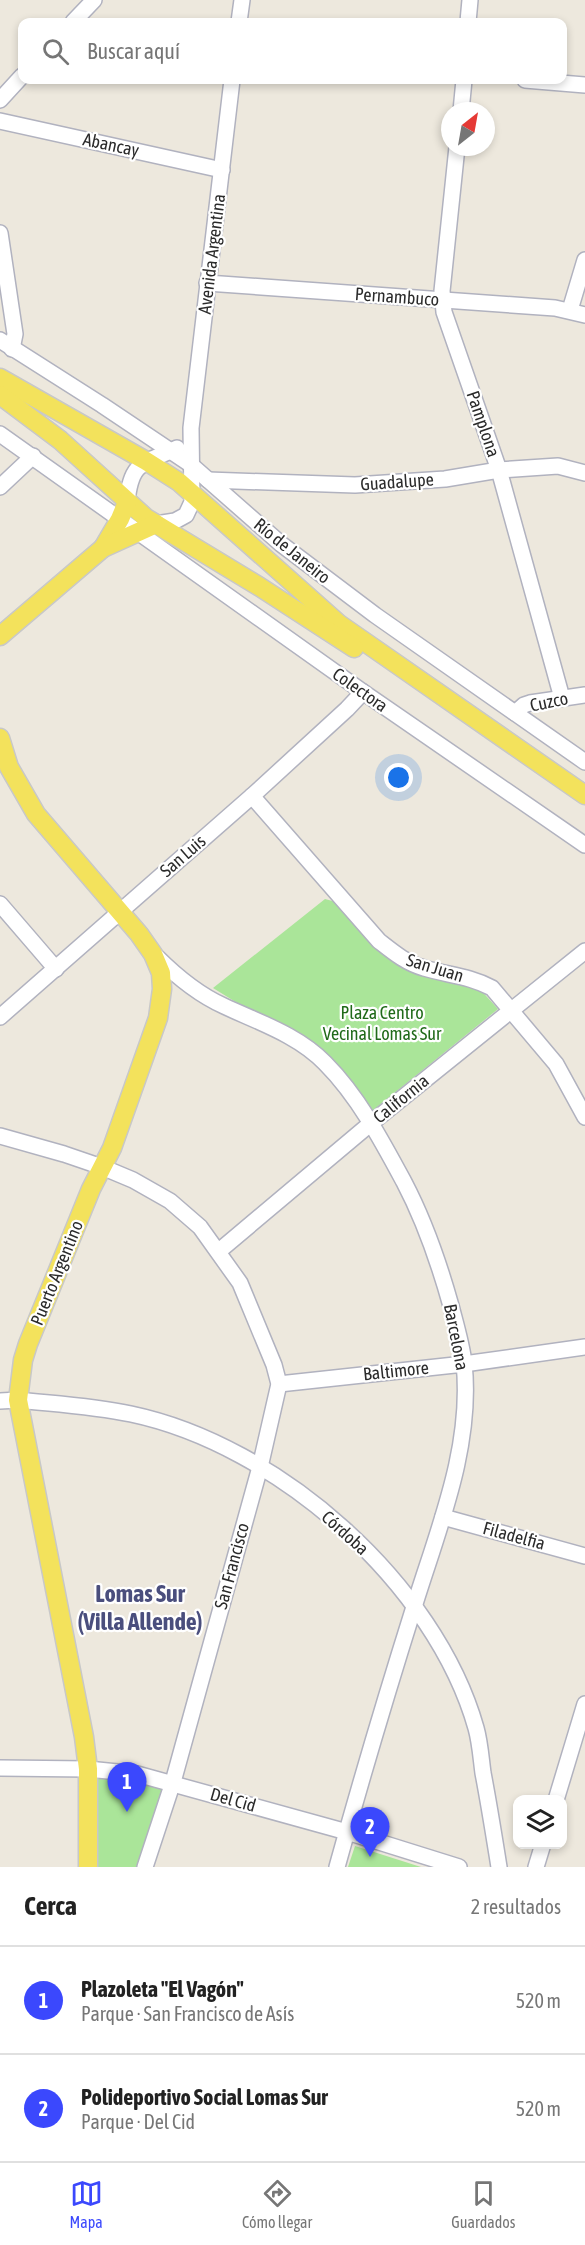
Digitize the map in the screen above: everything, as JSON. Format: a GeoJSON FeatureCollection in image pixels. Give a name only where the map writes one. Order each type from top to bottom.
{"type":"FeatureCollection","features":[{"type":"Feature","properties":{"kind":"main road"},"geometry":{"type":"LineString","coordinates":[[0,378],[146,461],[193,493],[339,624],[585,795]]}},
{"type":"Feature","properties":{"kind":"main road"},"geometry":{"type":"LineString","coordinates":[[0,395],[60,440],[124,511],[156,524],[260,587],[420,691],[585,809]]}},
{"type":"Feature","properties":{"kind":"main road"},"geometry":{"type":"LineString","coordinates":[[103,548],[124,511]]}},
{"type":"Feature","properties":{"kind":"main road"},"geometry":{"type":"LineString","coordinates":[[0,636],[103,548],[156,524]]}},
{"type":"Feature","properties":{"kind":"main road","name":"Puerto Argentino"},"geometry":{"type":"LineString","coordinates":[[0,738],[9,767],[36,814],[120,911],[153,954],[161,973],[162,989],[158,1018],[112,1148],[28,1344],[23,1360],[18,1400],[81,1719],[88,1769],[88,1867]]}},
{"type":"Feature","properties":{"kind":"street"},"geometry":{"type":"LineString","coordinates":[[77,18],[94,0]]}},
{"type":"Feature","properties":{"kind":"street"},"geometry":{"type":"LineString","coordinates":[[239,18],[242,0]]}},
{"type":"Feature","properties":{"kind":"street"},"geometry":{"type":"LineString","coordinates":[[468,18],[470,0]]}},
{"type":"Feature","properties":{"kind":"street"},"geometry":{"type":"LineString","coordinates":[[0,100],[18,80]]}},
{"type":"Feature","properties":{"kind":"street","name":"Avenida Argentina"},"geometry":{"type":"LineString","coordinates":[[193,493],[190,464],[191,428],[232,84]]}},
{"type":"Feature","properties":{"kind":"street"},"geometry":{"type":"LineString","coordinates":[[461,102],[463,84]]}},
{"type":"Feature","properties":{"kind":"street"},"geometry":{"type":"LineString","coordinates":[[567,84],[585,85]]}},
{"type":"Feature","properties":{"kind":"street","name":"Abancay"},"geometry":{"type":"LineString","coordinates":[[0,121],[222,170]]}},
{"type":"Feature","properties":{"kind":"street","name":"Pamplona"},"geometry":{"type":"LineString","coordinates":[[456,156],[442,300],[444,312],[499,470],[562,698]]}},
{"type":"Feature","properties":{"kind":"street"},"geometry":{"type":"LineString","coordinates":[[0,233],[15,334],[6,345]]}},
{"type":"Feature","properties":{"kind":"street"},"geometry":{"type":"LineString","coordinates":[[570,310],[585,260]]}},
{"type":"Feature","properties":{"kind":"street","name":"Pernambuco"},"geometry":{"type":"LineString","coordinates":[[207,283],[570,310],[585,315]]}},
{"type":"Feature","properties":{"kind":"street","name":"Río de Janeiro"},"geometry":{"type":"LineString","coordinates":[[6,345],[190,464],[309,566],[585,762]]}},
{"type":"Feature","properties":{"kind":"street"},"geometry":{"type":"LineString","coordinates":[[124,511],[132,476],[146,461],[182,445],[191,428]]}},
{"type":"Feature","properties":{"kind":"street"},"geometry":{"type":"LineString","coordinates":[[0,434],[124,511],[138,531]]}},
{"type":"Feature","properties":{"kind":"street"},"geometry":{"type":"LineString","coordinates":[[0,487],[33,456]]}},
{"type":"Feature","properties":{"kind":"street","name":"Guadalupe"},"geometry":{"type":"LineString","coordinates":[[208,480],[355,485],[445,479],[499,470],[558,466],[585,472]]}},
{"type":"Feature","properties":{"kind":"street"},"geometry":{"type":"LineString","coordinates":[[156,524],[176,521],[186,515],[190,509],[193,493]]}},
{"type":"Feature","properties":{"kind":"street","name":"Colectora"},"geometry":{"type":"LineString","coordinates":[[138,531],[363,692],[585,845]]}},
{"type":"Feature","properties":{"kind":"street","name":"San Luis"},"geometry":{"type":"LineString","coordinates":[[0,1017],[252,796],[347,710],[363,692]]}},
{"type":"Feature","properties":{"kind":"street","name":"Cuzco"},"geometry":{"type":"LineString","coordinates":[[515,713],[524,705],[585,695]]}},
{"type":"Feature","properties":{"kind":"street","name":"San Juan"},"geometry":{"type":"LineString","coordinates":[[252,796],[379,941],[400,957],[422,968],[480,981],[492,988],[556,1064],[585,1117]]}},
{"type":"Feature","properties":{"kind":"street"},"geometry":{"type":"LineString","coordinates":[[0,904],[56,969]]}},
{"type":"Feature","properties":{"kind":"street","name":"California"},"geometry":{"type":"LineString","coordinates":[[219,1251],[370,1124],[585,951]]}},
{"type":"Feature","properties":{"kind":"street","name":"Barcelona"},"geometry":{"type":"LineString","coordinates":[[153,954],[179,979],[201,994],[296,1040],[325,1062],[353,1098],[386,1148],[418,1208],[440,1265],[464,1364],[460,1453],[337,1867]]}},
{"type":"Feature","properties":{"kind":"street"},"geometry":{"type":"LineString","coordinates":[[0,1136],[64,1154],[133,1180],[170,1201],[200,1227],[240,1283],[274,1365],[279,1384]]}},
{"type":"Feature","properties":{"kind":"street","name":"Baltimore"},"geometry":{"type":"LineString","coordinates":[[279,1384],[464,1364],[585,1347]]}},
{"type":"Feature","properties":{"kind":"street","name":"San Francisco"},"geometry":{"type":"LineString","coordinates":[[145,1867],[172,1782],[260,1467],[279,1384]]}},
{"type":"Feature","properties":{"kind":"street","name":"Córdoba"},"geometry":{"type":"LineString","coordinates":[[0,1401],[18,1400],[132,1414],[175,1427],[213,1442],[260,1467],[340,1525],[397,1581],[433,1631],[452,1667],[476,1728],[499,1867]]}},
{"type":"Feature","properties":{"kind":"street","name":"Filadelfia"},"geometry":{"type":"LineString","coordinates":[[442,1517],[585,1556]]}},
{"type":"Feature","properties":{"kind":"street"},"geometry":{"type":"LineString","coordinates":[[558,1795],[585,1704]]}},
{"type":"Feature","properties":{"kind":"street","name":"Del Cid"},"geometry":{"type":"LineString","coordinates":[[0,1768],[88,1769],[137,1774],[347,1832],[459,1867]]}},
{"type":"Feature","properties":{"kind":"street"},"geometry":{"type":"LineString","coordinates":[[536,1867],[542,1849]]}},
{"type":"Feature","properties":{"kind":"green space","name":"Plaza Centro Vecinal Lomas Sur"},"geometry":{"type":"Polygon","coordinates":[[[325,899],[340,903],[398,963],[478,987],[498,1009],[371,1112],[331,1061],[292,1028],[255,1014],[213,988],[325,899]]]}},
{"type":"Feature","properties":{"kind":"green space"},"geometry":{"type":"Polygon","coordinates":[[[95,1774],[167,1785],[143,1867],[93,1867],[95,1774]]]}},
{"type":"Feature","properties":{"kind":"green space"},"geometry":{"type":"Polygon","coordinates":[[[355,1846],[421,1867],[348,1867],[355,1846]]]}},
{"type":"Feature","properties":{"kind":"place","name":"Plazoleta \"El Vagón\""},"geometry":{"type":"Point","coordinates":[127,1812]}},
{"type":"Feature","properties":{"kind":"place","name":"Polideportivo Social Lomas Sur"},"geometry":{"type":"Point","coordinates":[370,1857]}},
{"type":"Feature","properties":{"kind":"district","name":"Lomas Sur (Villa Allende)"},"geometry":{"type":"Point","coordinates":[140,1608]}}]}
